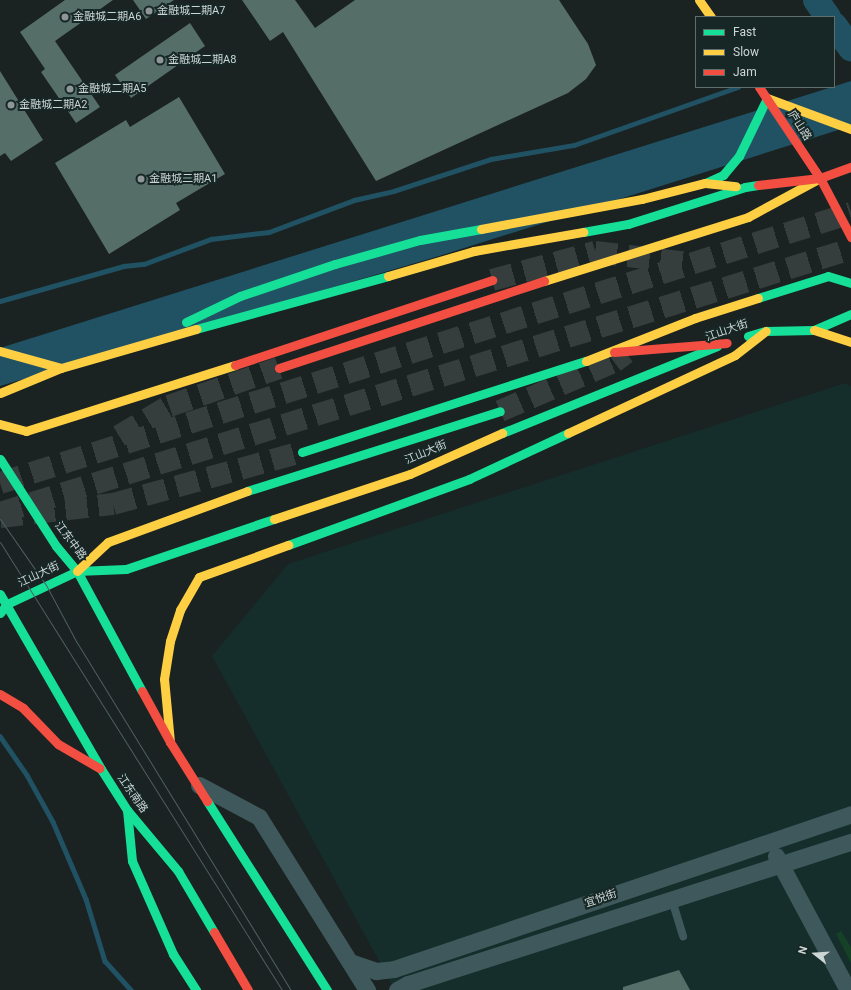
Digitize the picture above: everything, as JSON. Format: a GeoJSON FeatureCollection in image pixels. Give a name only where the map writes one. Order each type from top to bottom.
{"type":"FeatureCollection","features":[{"type":"Feature","properties":{"kind":"main road"},"geometry":{"type":"LineString","coordinates":[[699,0],[710,16]]}},
{"type":"Feature","properties":{"kind":"main road","name":"庐山路"},"geometry":{"type":"LineString","coordinates":[[760,88],[820,178],[851,237]]}},
{"type":"Feature","properties":{"kind":"main road"},"geometry":{"type":"LineString","coordinates":[[147,341],[240,296],[335,264],[420,240],[642,199],[705,184],[723,175],[739,156],[767,98],[851,129]]}},
{"type":"Feature","properties":{"kind":"main road"},"geometry":{"type":"LineString","coordinates":[[279,368],[426,318],[748,217],[820,178],[851,167]]}},
{"type":"Feature","properties":{"kind":"main road"},"geometry":{"type":"LineString","coordinates":[[0,393],[61,368],[147,341],[239,318],[474,251],[628,224],[745,187],[820,178]]}},
{"type":"Feature","properties":{"kind":"main road","name":"庐山路"},"geometry":{"type":"LineString","coordinates":[[820,178],[851,213]]}},
{"type":"Feature","properties":{"kind":"main road"},"geometry":{"type":"LineString","coordinates":[[705,184],[745,187]]}},
{"type":"Feature","properties":{"kind":"main road"},"geometry":{"type":"LineString","coordinates":[[302,452],[614,352],[695,318],[828,276],[851,282]]}},
{"type":"Feature","properties":{"kind":"main road"},"geometry":{"type":"LineString","coordinates":[[0,424],[26,431],[188,380],[492,280]]}},
{"type":"Feature","properties":{"kind":"main road","name":"江山大街"},"geometry":{"type":"LineString","coordinates":[[3,604],[77,571],[126,569],[410,474],[555,410],[734,341],[766,331],[814,330],[851,314]]}},
{"type":"Feature","properties":{"kind":"main road"},"geometry":{"type":"LineString","coordinates":[[814,330],[851,342]]}},
{"type":"Feature","properties":{"kind":"main road"},"geometry":{"type":"LineString","coordinates":[[327,990],[199,785],[170,742],[164,679],[170,641],[180,610],[199,577],[469,479],[735,355],[766,331]]}},
{"type":"Feature","properties":{"kind":"main road"},"geometry":{"type":"LineString","coordinates":[[614,352],[734,341]]}},
{"type":"Feature","properties":{"kind":"main road"},"geometry":{"type":"LineString","coordinates":[[0,351],[61,368]]}},
{"type":"Feature","properties":{"kind":"main road"},"geometry":{"type":"LineString","coordinates":[[77,571],[108,542],[232,496],[500,411]]}},
{"type":"Feature","properties":{"kind":"main road","name":"江东中路"},"geometry":{"type":"LineString","coordinates":[[0,459],[56,546],[77,571],[109,631],[116,640],[170,742]]}},
{"type":"Feature","properties":{"kind":"main road","name":"江东南路"},"geometry":{"type":"LineString","coordinates":[[0,594],[3,604],[101,768],[128,810],[178,871],[248,990]]}},
{"type":"Feature","properties":{"kind":"main road"},"geometry":{"type":"LineString","coordinates":[[0,613],[3,604]]}},
{"type":"Feature","properties":{"kind":"main road"},"geometry":{"type":"LineString","coordinates":[[0,694],[23,708],[58,744],[101,768]]}},
{"type":"Feature","properties":{"kind":"main road"},"geometry":{"type":"LineString","coordinates":[[128,810],[132,861],[173,954],[196,990]]}},
{"type":"Feature","properties":{"kind":"street"},"geometry":{"type":"LineString","coordinates":[[199,785],[259,817],[367,990]]}},
{"type":"Feature","properties":{"kind":"street","name":"宜悦街"},"geometry":{"type":"LineString","coordinates":[[350,962],[376,971],[394,969],[851,814]]}},
{"type":"Feature","properties":{"kind":"street"},"geometry":{"type":"LineString","coordinates":[[768,842],[848,990]]}},
{"type":"Feature","properties":{"kind":"street","name":"宜悦街"},"geometry":{"type":"LineString","coordinates":[[397,990],[408,984],[851,842]]}},
{"type":"Feature","properties":{"kind":"lane"},"geometry":{"type":"LineString","coordinates":[[672,900],[683,936]]}},
{"type":"Feature","properties":{"kind":"shaded area"},"geometry":{"type":"Polygon","coordinates":[[[845,383],[851,386],[851,990],[395,990],[212,656],[288,564],[845,383]]]}},
{"type":"Feature","properties":{"kind":"green space"},"geometry":{"type":"Polygon","coordinates":[[[841,931],[851,947],[851,963],[836,934],[841,931]]]}},
{"type":"Feature","properties":{"kind":"water"},"geometry":{"type":"Polygon","coordinates":[[[851,81],[851,126],[439,256],[0,386],[0,348],[829,88],[835,88],[835,86],[851,81]]]}},
{"type":"Feature","properties":{"kind":"building"},"geometry":{"type":"Polygon","coordinates":[[[65,0],[113,0],[55,41],[100,107],[76,123],[41,72],[45,69],[20,32],[65,0]]]}},
{"type":"Feature","properties":{"kind":"building","name":"金融城二期A7"},"geometry":{"type":"Polygon","coordinates":[[[133,0],[174,0],[146,19],[133,0]]]}},
{"type":"Feature","properties":{"kind":"building"},"geometry":{"type":"Polygon","coordinates":[[[242,0],[295,0],[315,28],[355,0],[559,0],[588,44],[596,65],[586,79],[568,93],[376,181],[283,32],[270,41],[242,0]]]}},
{"type":"Feature","properties":{"kind":"building","name":"金融城二期A8"},"geometry":{"type":"Polygon","coordinates":[[[190,23],[205,46],[131,98],[115,75],[190,23]]]}},
{"type":"Feature","properties":{"kind":"building","name":"金融城二期A2"},"geometry":{"type":"Polygon","coordinates":[[[0,71],[43,140],[11,161],[5,153],[0,156],[0,71]]]}},
{"type":"Feature","properties":{"kind":"building","name":"金融城二期A1"},"geometry":{"type":"Polygon","coordinates":[[[179,97],[225,174],[176,203],[180,210],[109,254],[55,163],[126,120],[130,127],[179,97]]]}},
{"type":"Feature","properties":{"kind":"building"},"geometry":{"type":"Polygon","coordinates":[[[679,970],[690,990],[623,990],[623,987],[679,970]]]}},
{"type":"Feature","properties":{"kind":"waterway"},"geometry":{"type":"LineString","coordinates":[[816,0],[827,16]]}},
{"type":"Feature","properties":{"kind":"waterway"},"geometry":{"type":"LineString","coordinates":[[835,26],[851,48]]}},
{"type":"Feature","properties":{"kind":"waterway"},"geometry":{"type":"LineString","coordinates":[[835,44],[843,37]]}},
{"type":"Feature","properties":{"kind":"waterway"},"geometry":{"type":"LineString","coordinates":[[0,301],[124,266],[144,264],[211,239],[269,232],[354,200],[394,191],[491,159],[574,145],[735,88]]}},
{"type":"Feature","properties":{"kind":"waterway"},"geometry":{"type":"LineString","coordinates":[[0,736],[27,775],[53,822],[86,899],[105,961],[131,990]]}},
{"type":"Feature","properties":{"kind":"tunnel"},"geometry":{"type":"LineString","coordinates":[[0,483],[851,213]]}},
{"type":"Feature","properties":{"kind":"tunnel"},"geometry":{"type":"LineString","coordinates":[[0,513],[851,249]]}},
{"type":"Feature","properties":{"kind":"tunnel"},"geometry":{"type":"LineString","coordinates":[[492,280],[595,252],[687,263]]}},
{"type":"Feature","properties":{"kind":"tunnel"},"geometry":{"type":"LineString","coordinates":[[500,411],[614,362],[626,353]]}},
{"type":"Feature","properties":{"kind":"tunnel"},"geometry":{"type":"LineString","coordinates":[[119,436],[169,406],[279,368]]}},
{"type":"Feature","properties":{"kind":"tunnel"},"geometry":{"type":"LineString","coordinates":[[0,517],[113,504],[302,452]]}},
{"type":"Feature","properties":{"kind":"tram line"},"geometry":{"type":"LineString","coordinates":[[0,519],[46,585],[76,641],[291,990]]}},
{"type":"Feature","properties":{"kind":"tram line"},"geometry":{"type":"LineString","coordinates":[[0,542],[282,990]]}},
{"type":"Feature","properties":{"kind":"traffic: fast"},"geometry":{"type":"LineString","coordinates":[[705,183],[723,175],[739,156],[767,98]]}},
{"type":"Feature","properties":{"kind":"traffic: fast"},"geometry":{"type":"LineString","coordinates":[[583,232],[628,224],[745,187],[758,185]]}},
{"type":"Feature","properties":{"kind":"traffic: fast"},"geometry":{"type":"LineString","coordinates":[[186,322],[240,296],[335,264],[420,240],[481,229]]}},
{"type":"Feature","properties":{"kind":"traffic: fast"},"geometry":{"type":"LineString","coordinates":[[196,329],[388,276]]}},
{"type":"Feature","properties":{"kind":"traffic: fast"},"geometry":{"type":"LineString","coordinates":[[758,298],[828,276],[851,283]]}},
{"type":"Feature","properties":{"kind":"traffic: fast"},"geometry":{"type":"LineString","coordinates":[[748,336],[766,331],[814,330],[851,314]]}},
{"type":"Feature","properties":{"kind":"traffic: fast"},"geometry":{"type":"LineString","coordinates":[[502,433],[717,346]]}},
{"type":"Feature","properties":{"kind":"traffic: fast"},"geometry":{"type":"LineString","coordinates":[[302,452],[586,361]]}},
{"type":"Feature","properties":{"kind":"traffic: fast"},"geometry":{"type":"LineString","coordinates":[[247,491],[500,411]]}},
{"type":"Feature","properties":{"kind":"traffic: fast"},"geometry":{"type":"LineString","coordinates":[[288,545],[469,479],[568,433]]}},
{"type":"Feature","properties":{"kind":"traffic: fast"},"geometry":{"type":"LineString","coordinates":[[0,459],[56,546],[77,571],[142,691]]}},
{"type":"Feature","properties":{"kind":"traffic: fast"},"geometry":{"type":"LineString","coordinates":[[0,613],[7,604],[77,571],[126,569],[274,519]]}},
{"type":"Feature","properties":{"kind":"traffic: fast"},"geometry":{"type":"LineString","coordinates":[[0,594],[101,769],[127,810],[178,871],[214,932]]}},
{"type":"Feature","properties":{"kind":"traffic: fast"},"geometry":{"type":"LineString","coordinates":[[207,801],[327,990]]}},
{"type":"Feature","properties":{"kind":"traffic: fast"},"geometry":{"type":"LineString","coordinates":[[127,810],[132,861],[173,954],[196,990]]}},
{"type":"Feature","properties":{"kind":"traffic: slow"},"geometry":{"type":"LineString","coordinates":[[699,0],[710,16]]}},
{"type":"Feature","properties":{"kind":"traffic: slow"},"geometry":{"type":"LineString","coordinates":[[767,98],[851,129]]}},
{"type":"Feature","properties":{"kind":"traffic: slow"},"geometry":{"type":"LineString","coordinates":[[544,281],[748,217],[820,178]]}},
{"type":"Feature","properties":{"kind":"traffic: slow"},"geometry":{"type":"LineString","coordinates":[[481,229],[642,199],[705,183],[736,186]]}},
{"type":"Feature","properties":{"kind":"traffic: slow"},"geometry":{"type":"LineString","coordinates":[[388,276],[474,251],[583,232]]}},
{"type":"Feature","properties":{"kind":"traffic: slow"},"geometry":{"type":"LineString","coordinates":[[586,361],[695,318],[758,298]]}},
{"type":"Feature","properties":{"kind":"traffic: slow"},"geometry":{"type":"LineString","coordinates":[[0,393],[61,368],[196,329]]}},
{"type":"Feature","properties":{"kind":"traffic: slow"},"geometry":{"type":"LineString","coordinates":[[814,330],[851,342]]}},
{"type":"Feature","properties":{"kind":"traffic: slow"},"geometry":{"type":"LineString","coordinates":[[568,433],[735,355],[766,331]]}},
{"type":"Feature","properties":{"kind":"traffic: slow"},"geometry":{"type":"LineString","coordinates":[[0,351],[61,368]]}},
{"type":"Feature","properties":{"kind":"traffic: slow"},"geometry":{"type":"LineString","coordinates":[[0,424],[26,431],[235,365]]}},
{"type":"Feature","properties":{"kind":"traffic: slow"},"geometry":{"type":"LineString","coordinates":[[274,519],[410,474],[502,433]]}},
{"type":"Feature","properties":{"kind":"traffic: slow"},"geometry":{"type":"LineString","coordinates":[[77,571],[108,542],[247,491]]}},
{"type":"Feature","properties":{"kind":"traffic: slow"},"geometry":{"type":"LineString","coordinates":[[170,742],[164,679],[170,641],[180,610],[199,577],[288,545]]}},
{"type":"Feature","properties":{"kind":"traffic: jam"},"geometry":{"type":"LineString","coordinates":[[760,88],[820,178],[851,237]]}},
{"type":"Feature","properties":{"kind":"traffic: jam"},"geometry":{"type":"LineString","coordinates":[[758,185],[820,178],[851,167]]}},
{"type":"Feature","properties":{"kind":"traffic: jam"},"geometry":{"type":"LineString","coordinates":[[235,365],[492,280]]}},
{"type":"Feature","properties":{"kind":"traffic: jam"},"geometry":{"type":"LineString","coordinates":[[279,368],[544,281]]}},
{"type":"Feature","properties":{"kind":"traffic: jam"},"geometry":{"type":"LineString","coordinates":[[614,352],[727,343]]}},
{"type":"Feature","properties":{"kind":"traffic: jam"},"geometry":{"type":"LineString","coordinates":[[142,691],[170,742],[207,801]]}},
{"type":"Feature","properties":{"kind":"traffic: jam"},"geometry":{"type":"LineString","coordinates":[[0,694],[23,708],[58,744],[99,768]]}},
{"type":"Feature","properties":{"kind":"traffic: jam"},"geometry":{"type":"LineString","coordinates":[[214,932],[248,990]]}},
{"type":"Feature","properties":{"kind":"place","name":"金融城二期A7"},"geometry":{"type":"Point","coordinates":[149,11]}},
{"type":"Feature","properties":{"kind":"place","name":"金融城二期A6"},"geometry":{"type":"Point","coordinates":[65,17]}},
{"type":"Feature","properties":{"kind":"place","name":"金融城二期A8"},"geometry":{"type":"Point","coordinates":[160,60]}},
{"type":"Feature","properties":{"kind":"place","name":"金融城二期A5"},"geometry":{"type":"Point","coordinates":[70,89]}},
{"type":"Feature","properties":{"kind":"place","name":"金融城二期A2"},"geometry":{"type":"Point","coordinates":[11,105]}},
{"type":"Feature","properties":{"kind":"place","name":"金融城二期A1"},"geometry":{"type":"Point","coordinates":[141,179]}}]}
